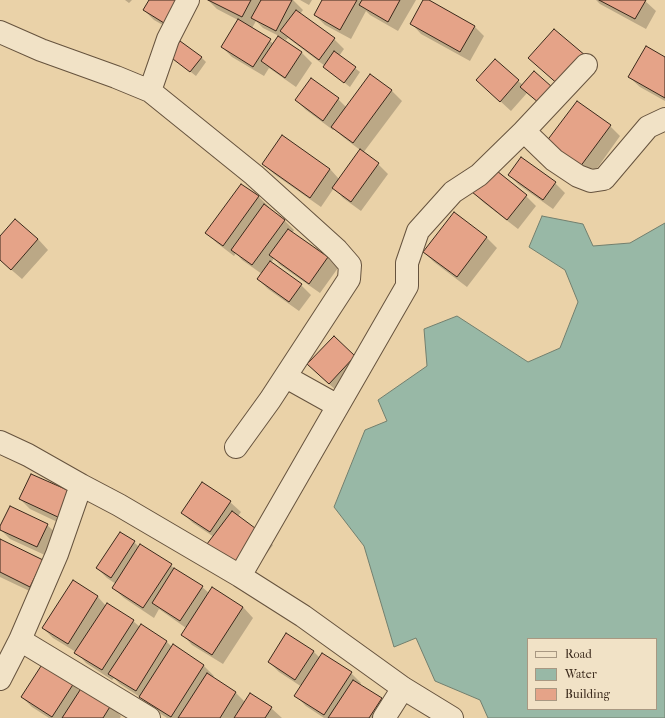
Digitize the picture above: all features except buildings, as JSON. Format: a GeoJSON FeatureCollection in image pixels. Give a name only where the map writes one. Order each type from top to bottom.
{"type":"FeatureCollection","features":[{"type":"Feature","properties":{"kind":"street"},"geometry":{"type":"LineString","coordinates":[[150,91],[168,39],[188,0]]}},
{"type":"Feature","properties":{"kind":"street"},"geometry":{"type":"LineString","coordinates":[[0,32],[41,50],[150,91],[254,176],[337,250],[350,265],[350,280],[286,377],[236,447]]}},
{"type":"Feature","properties":{"kind":"street"},"geometry":{"type":"LineString","coordinates":[[240,576],[407,286],[407,263],[418,231],[453,192],[479,175],[524,131],[586,65]]}},
{"type":"Feature","properties":{"kind":"street"},"geometry":{"type":"LineString","coordinates":[[524,131],[554,160],[578,176],[591,181],[604,179],[648,126],[665,119]]}},
{"type":"Feature","properties":{"kind":"street"},"geometry":{"type":"LineString","coordinates":[[286,377],[338,406]]}},
{"type":"Feature","properties":{"kind":"street"},"geometry":{"type":"LineString","coordinates":[[0,442],[28,455],[119,505],[240,576],[303,616],[403,688],[452,718]]}},
{"type":"Feature","properties":{"kind":"street"},"geometry":{"type":"LineString","coordinates":[[0,679],[20,640],[57,554],[81,485]]}},
{"type":"Feature","properties":{"kind":"street"},"geometry":{"type":"LineString","coordinates":[[20,640],[148,718]]}},
{"type":"Feature","properties":{"kind":"street"},"geometry":{"type":"LineString","coordinates":[[384,718],[403,688]]}},
{"type":"Feature","properties":{"kind":"water"},"geometry":{"type":"Polygon","coordinates":[[[542,216],[583,224],[593,246],[630,243],[665,223],[665,718],[488,718],[480,700],[435,681],[416,638],[394,647],[364,546],[334,507],[365,430],[387,421],[378,400],[427,366],[424,329],[457,316],[528,362],[560,348],[578,302],[565,270],[529,247],[542,216]]]}}]}
